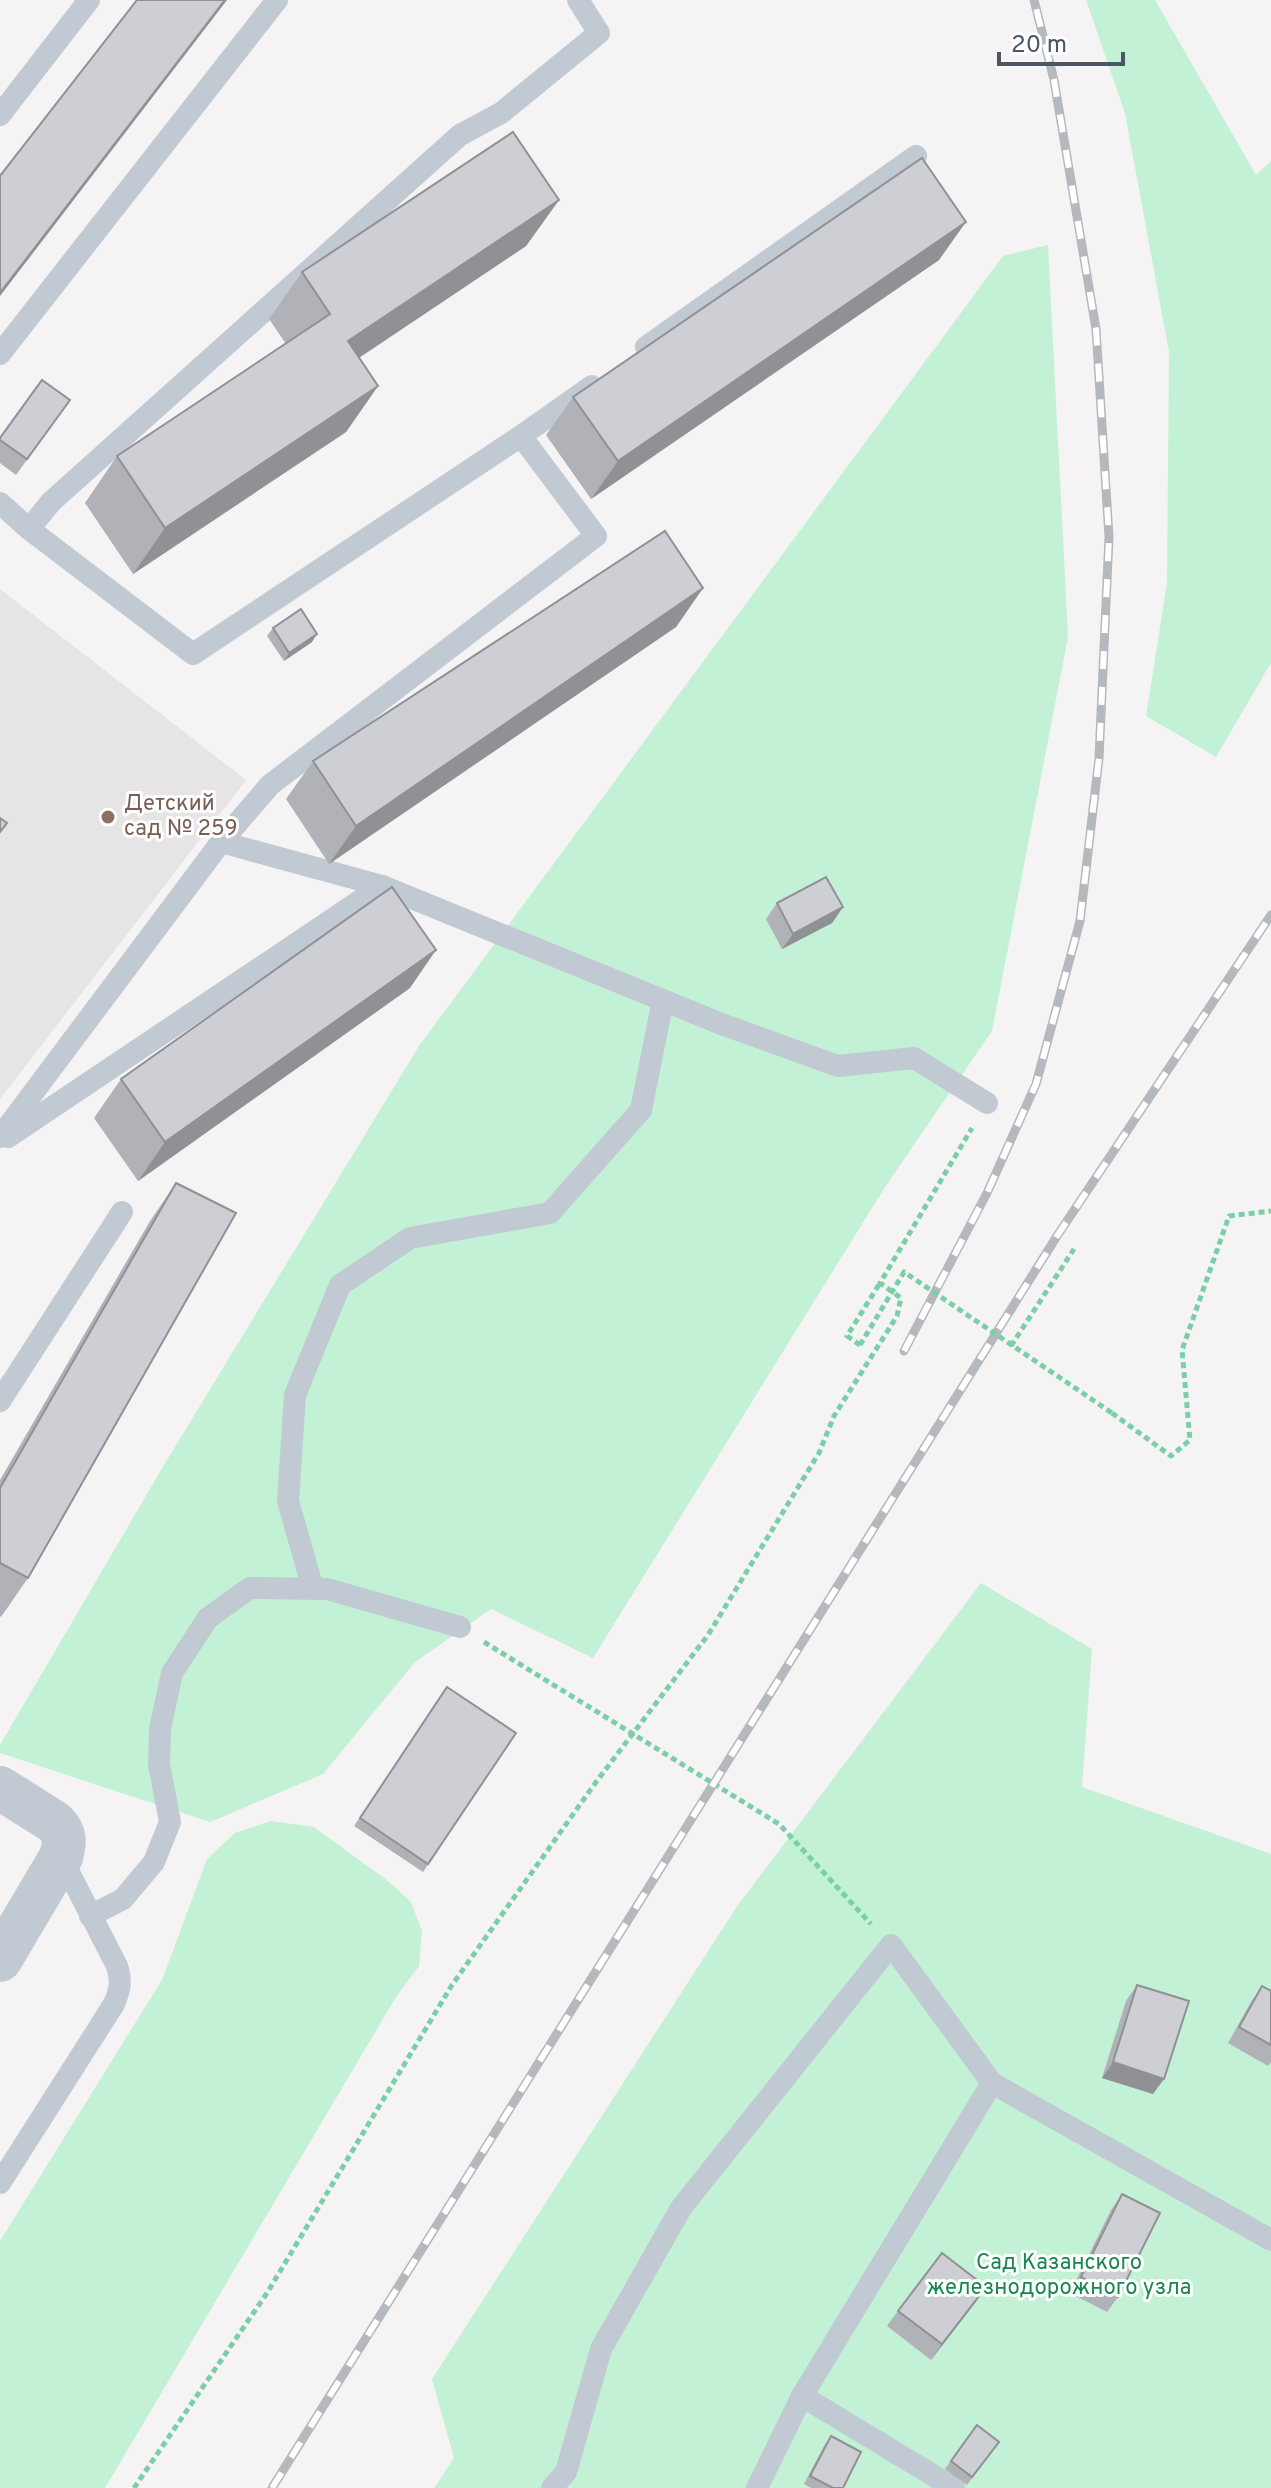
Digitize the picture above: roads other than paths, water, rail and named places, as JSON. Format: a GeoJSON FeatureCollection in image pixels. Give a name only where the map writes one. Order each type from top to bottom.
{"type":"FeatureCollection","features":[{"type":"Feature","properties":{"kind":"street"},"geometry":{"type":"LineString","coordinates":[[0,1788],[61,1828],[65,1839],[61,1857],[0,1960]]}},
{"type":"Feature","properties":{"kind":"lane"},"geometry":{"type":"LineString","coordinates":[[0,115],[89,0]]}},
{"type":"Feature","properties":{"kind":"lane"},"geometry":{"type":"LineString","coordinates":[[0,354],[277,0]]}},
{"type":"Feature","properties":{"kind":"lane"},"geometry":{"type":"LineString","coordinates":[[29,529],[51,502],[460,135],[501,113],[599,33],[578,0]]}},
{"type":"Feature","properties":{"kind":"lane"},"geometry":{"type":"LineString","coordinates":[[0,503],[29,529],[193,654],[521,436],[916,156]]}},
{"type":"Feature","properties":{"kind":"lane"},"geometry":{"type":"LineString","coordinates":[[0,1140],[221,842],[270,785],[596,536],[521,436]]}},
{"type":"Feature","properties":{"kind":"lane"},"geometry":{"type":"LineString","coordinates":[[221,842],[382,886],[663,1000],[838,1066],[914,1058],[987,1103]]}},
{"type":"Feature","properties":{"kind":"lane"},"geometry":{"type":"LineString","coordinates":[[0,1140],[382,886]]}},
{"type":"Feature","properties":{"kind":"lane"},"geometry":{"type":"LineString","coordinates":[[313,1589],[288,1501],[295,1395],[340,1285],[410,1238],[550,1213],[641,1110],[663,1000]]}},
{"type":"Feature","properties":{"kind":"lane"},"geometry":{"type":"LineString","coordinates":[[0,1401],[122,1212]]}},
{"type":"Feature","properties":{"kind":"lane"},"geometry":{"type":"LineString","coordinates":[[90,1916],[123,1899],[154,1862],[170,1822],[159,1764],[160,1729],[172,1673],[208,1618],[250,1588],[327,1589],[460,1627]]}},
{"type":"Feature","properties":{"kind":"lane"},"geometry":{"type":"LineString","coordinates":[[0,2183],[120,1991],[121,1979],[117,1966],[61,1857]]}},
{"type":"Feature","properties":{"kind":"lane"},"geometry":{"type":"LineString","coordinates":[[565,2483],[601,2349],[681,2208],[891,1945],[992,2083],[1271,2240]]}},
{"type":"Feature","properties":{"kind":"lane"},"geometry":{"type":"LineString","coordinates":[[757,2488],[802,2396],[992,2083]]}},
{"type":"Feature","properties":{"kind":"lane"},"geometry":{"type":"LineString","coordinates":[[802,2396],[954,2488]]}},
{"type":"Feature","properties":{"kind":"railway"},"geometry":{"type":"LineString","coordinates":[[904,1351],[987,1193],[1036,1084],[1080,921],[1099,758],[1109,537],[1096,329],[1054,80],[1034,0]]}},
{"type":"Feature","properties":{"kind":"railway"},"geometry":{"type":"LineString","coordinates":[[272,2488],[1057,1236],[1271,915]]}},
{"type":"Feature","properties":{"kind":"place","name":"Детский сад № 259"},"geometry":{"type":"Point","coordinates":[108,817]}},
{"type":"Feature","properties":{"kind":"park label","name":"Сад Казанского железнодорожного узла"},"geometry":{"type":"Point","coordinates":[1059,2276]}}]}
